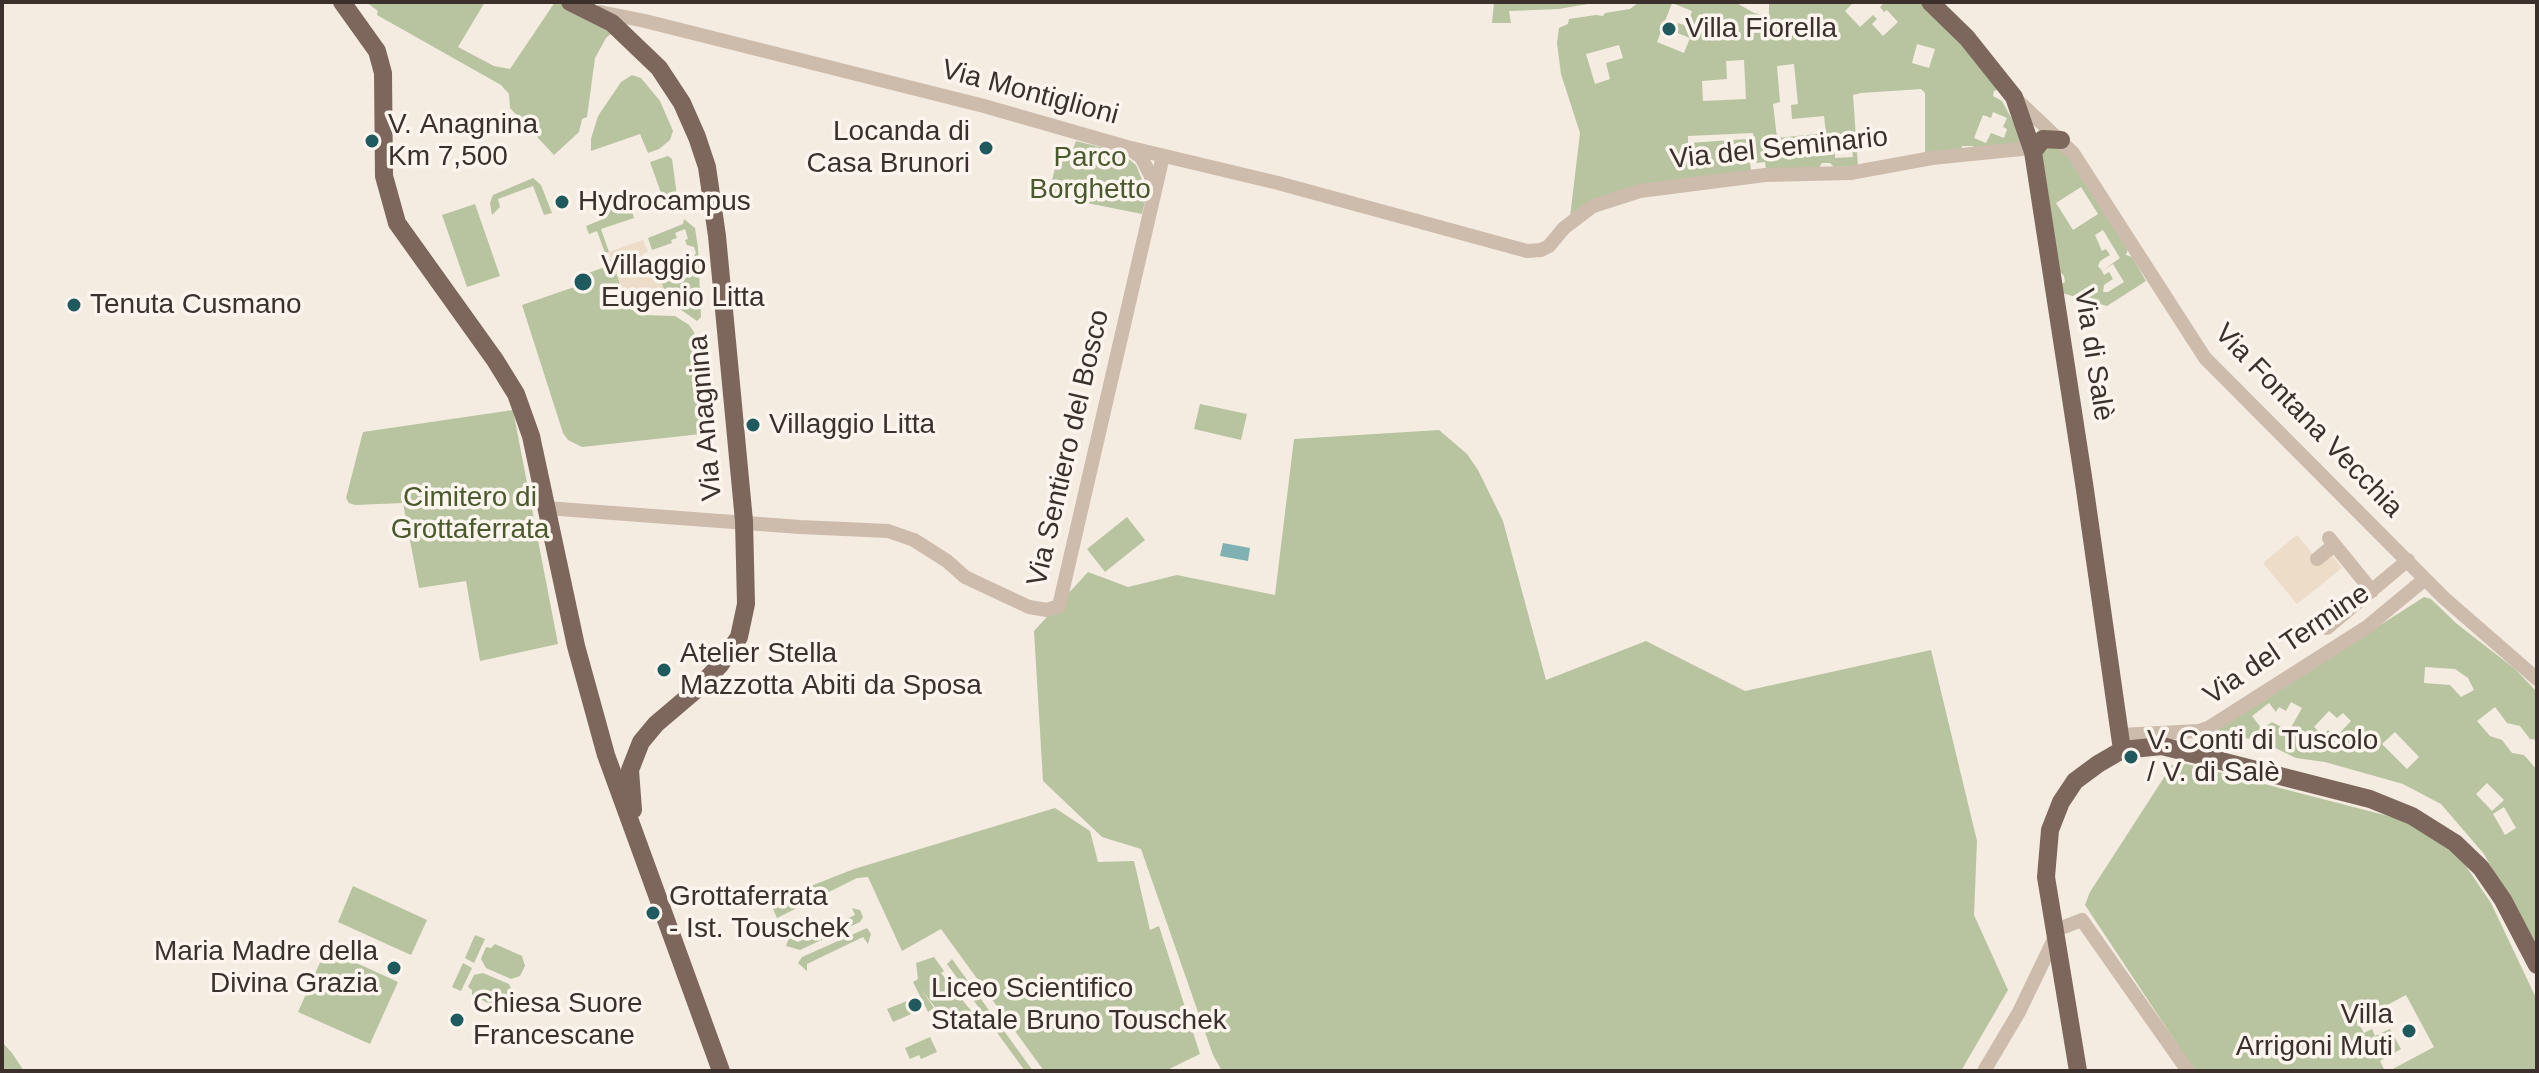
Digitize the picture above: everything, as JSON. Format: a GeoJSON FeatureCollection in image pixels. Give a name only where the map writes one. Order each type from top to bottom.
{"type":"FeatureCollection","features":[{"type":"Feature","properties":{"kind":"main road","name":"Via Anagnina"},"geometry":{"type":"LineString","coordinates":[[342,2],[377,51],[383,73],[384,176],[397,223],[495,360],[516,394],[531,436],[576,646],[606,755],[720,1070]]}},
{"type":"Feature","properties":{"kind":"main road","name":"Via Anagnina"},"geometry":{"type":"LineString","coordinates":[[570,2],[612,23],[659,68],[682,103],[707,167],[717,236],[744,521],[746,604],[739,637],[720,665],[656,724],[641,742],[630,770],[637,844]]}},
{"type":"Feature","properties":{"kind":"main road","name":"Via di Salè"},"geometry":{"type":"LineString","coordinates":[[1930,2],[1967,38],[2014,97],[2032,150],[2121,743]]}},
{"type":"Feature","properties":{"kind":"main road"},"geometry":{"type":"LineString","coordinates":[[2032,150],[2043,139],[2061,140]]}},
{"type":"Feature","properties":{"kind":"main road"},"geometry":{"type":"LineString","coordinates":[[2078,1071],[2042,855],[2043,830],[2054,798],[2065,780],[2088,758],[2121,743],[2162,746],[2370,799],[2432,827],[2459,846],[2485,873],[2537,965]]}},
{"type":"Feature","properties":{"kind":"main road"},"geometry":{"type":"LineString","coordinates":[[606,755],[618,769],[630,770]]}},
{"type":"Feature","properties":{"kind":"street","name":"Via Montiglioni"},"geometry":{"type":"LineString","coordinates":[[588,10],[645,21],[984,106],[1127,147],[1278,183],[1516,248],[1541,250],[1549,246]]}},
{"type":"Feature","properties":{"kind":"street"},"geometry":{"type":"LineString","coordinates":[[636,44],[634,27],[645,21]]}},
{"type":"Feature","properties":{"kind":"street","name":"Via Fontana Vecchia"},"geometry":{"type":"LineString","coordinates":[[2014,97],[2061,140],[2093,183],[2201,353],[2425,579],[2537,679]]}},
{"type":"Feature","properties":{"kind":"street","name":"Via Sentiero del Bosco"},"geometry":{"type":"LineString","coordinates":[[1127,147],[1141,157],[1151,176],[1151,202]]}},
{"type":"Feature","properties":{"kind":"street","name":"Via del Seminario"},"geometry":{"type":"LineString","coordinates":[[1549,246],[1564,228],[1593,206],[1640,191],[1765,175],[1850,173],[1932,158],[2032,150]]}},
{"type":"Feature","properties":{"kind":"street","name":"Via Sentiero del Bosco"},"geometry":{"type":"LineString","coordinates":[[546,508],[888,531],[914,540],[965,577],[1029,607],[1047,610],[1059,606],[1163,156]]}},
{"type":"Feature","properties":{"kind":"street"},"geometry":{"type":"LineString","coordinates":[[2317,559],[2332,542],[2372,591]]}},
{"type":"Feature","properties":{"kind":"street"},"geometry":{"type":"LineString","coordinates":[[2327,628],[2408,560]]}},
{"type":"Feature","properties":{"kind":"street","name":"Via del Termine"},"geometry":{"type":"LineString","coordinates":[[2121,743],[2210,727],[2367,627],[2425,579]]}},
{"type":"Feature","properties":{"kind":"street"},"geometry":{"type":"LineString","coordinates":[[2352,608],[2367,627]]}},
{"type":"Feature","properties":{"kind":"street"},"geometry":{"type":"LineString","coordinates":[[1984,1071],[2019,1012],[2057,931],[2082,920],[2188,1071]]}},
{"type":"Feature","properties":{"kind":"green space"},"geometry":{"type":"Polygon","coordinates":[[[366,2],[485,2],[458,47],[494,66],[510,69],[555,2],[576,9],[614,31],[606,38],[595,58],[587,117],[582,119],[579,132],[554,155],[510,108],[509,94],[501,85],[377,15],[378,11],[366,2]]]}},
{"type":"Feature","properties":{"kind":"green space"},"geometry":{"type":"Polygon","coordinates":[[[1494,2],[1599,2],[1559,9],[1509,11],[1511,23],[1492,23],[1494,2]]]}},
{"type":"Feature","properties":{"kind":"green space"},"geometry":{"type":"Polygon","coordinates":[[[1639,2],[1735,2],[1754,13],[1769,16],[1769,2],[1854,2],[1845,11],[1860,27],[1873,15],[1877,19],[1872,24],[1883,36],[1898,22],[1887,10],[1884,12],[1881,2],[1921,2],[1937,20],[1940,19],[1999,89],[1994,91],[1993,96],[2002,101],[2025,143],[1975,150],[1973,146],[1962,146],[1961,151],[1925,155],[1925,93],[1921,89],[1861,93],[1853,95],[1858,166],[1834,167],[1830,163],[1822,163],[1819,168],[1766,169],[1765,162],[1756,163],[1753,133],[1688,136],[1688,143],[1747,139],[1751,170],[1654,184],[1570,217],[1580,133],[1561,74],[1557,43],[1559,28],[1568,24],[1569,19],[1603,16],[1605,13],[1630,9],[1639,2]],[[1672,3],[1657,42],[1684,53],[1690,38],[1675,32],[1678,23],[1687,26],[1692,11],[1672,3]],[[1917,44],[1912,63],[1929,68],[1935,49],[1917,44]],[[1619,45],[1586,54],[1595,84],[1610,79],[1606,63],[1623,58],[1619,45]],[[1744,60],[1726,61],[1727,79],[1702,81],[1703,101],[1746,99],[1744,60]],[[1794,64],[1777,66],[1780,102],[1773,104],[1777,138],[1826,133],[1824,116],[1792,119],[1791,105],[1798,104],[1794,64]],[[1993,112],[1991,118],[1983,115],[1974,138],[1986,143],[1991,133],[2004,138],[2007,129],[2003,127],[2007,118],[1993,112]],[[1851,139],[1834,140],[1835,158],[1853,157],[1851,139]]]}},
{"type":"Feature","properties":{"kind":"green space"},"geometry":{"type":"Polygon","coordinates":[[[632,75],[641,78],[660,101],[673,131],[670,140],[648,153],[640,134],[591,151],[598,116],[621,82],[632,75]]]}},
{"type":"Feature","properties":{"kind":"green space","name":"Parco Borghetto"},"geometry":{"type":"Polygon","coordinates":[[[1076,141],[1120,152],[1136,165],[1145,187],[1142,214],[1052,196],[1060,145],[1073,149],[1076,141]]]}},
{"type":"Feature","properties":{"kind":"green space"},"geometry":{"type":"Polygon","coordinates":[[[2048,145],[2064,151],[2128,249],[2126,255],[2132,257],[2146,281],[2107,306],[2062,293],[2061,284],[2065,282],[2060,272],[2041,148],[2048,145]],[[2081,187],[2056,203],[2073,230],[2098,214],[2081,187]],[[2103,230],[2095,235],[2102,251],[2106,249],[2110,255],[2098,266],[2102,271],[2120,258],[2103,230]],[[2113,264],[2102,271],[2104,275],[2109,272],[2113,279],[2104,285],[2103,292],[2124,282],[2113,264]]]}},
{"type":"Feature","properties":{"kind":"green space"},"geometry":{"type":"Polygon","coordinates":[[[668,156],[672,159],[677,196],[640,212],[637,202],[661,193],[650,162],[668,156]]]}},
{"type":"Feature","properties":{"kind":"green space"},"geometry":{"type":"Polygon","coordinates":[[[533,178],[541,185],[552,213],[544,215],[533,186],[498,199],[500,207],[492,215],[490,203],[493,195],[533,178]]]}},
{"type":"Feature","properties":{"kind":"green space"},"geometry":{"type":"Polygon","coordinates":[[[475,204],[500,276],[467,287],[442,215],[475,204]]]}},
{"type":"Feature","properties":{"kind":"green space"},"geometry":{"type":"Polygon","coordinates":[[[630,204],[634,218],[601,229],[609,252],[605,253],[597,231],[589,234],[586,226],[601,220],[599,206],[601,211],[608,211],[630,204]]]}},
{"type":"Feature","properties":{"kind":"green space"},"geometry":{"type":"Polygon","coordinates":[[[684,219],[695,228],[698,248],[701,317],[697,321],[677,307],[649,306],[642,301],[665,293],[659,275],[685,266],[687,271],[693,269],[691,261],[696,253],[694,247],[687,245],[685,229],[675,233],[677,238],[671,240],[672,243],[652,250],[648,238],[683,224],[684,219]]]}},
{"type":"Feature","properties":{"kind":"green space"},"geometry":{"type":"Polygon","coordinates":[[[611,259],[628,306],[643,315],[675,316],[694,332],[706,424],[701,434],[582,447],[568,440],[563,433],[522,305],[583,284],[580,276],[605,267],[604,262],[611,259]]]}},
{"type":"Feature","properties":{"kind":"green space"},"geometry":{"type":"Polygon","coordinates":[[[1200,404],[1247,414],[1241,440],[1194,429],[1200,404]]]}},
{"type":"Feature","properties":{"kind":"green space","name":"Cimitero di Grottaferrata"},"geometry":{"type":"Polygon","coordinates":[[[513,410],[558,644],[480,661],[466,581],[419,588],[403,503],[355,505],[346,498],[363,432],[513,410]]]}},
{"type":"Feature","properties":{"kind":"green space"},"geometry":{"type":"Polygon","coordinates":[[[1439,430],[1467,454],[1503,521],[1546,680],[1646,641],[1745,691],[1931,650],[1977,841],[1974,915],[2008,990],[1961,1071],[1222,1071],[1213,1055],[1141,849],[1102,837],[1043,781],[1034,631],[1088,572],[1128,587],[1177,575],[1275,595],[1294,439],[1439,430]]]}},
{"type":"Feature","properties":{"kind":"green space"},"geometry":{"type":"Polygon","coordinates":[[[1127,517],[1145,540],[1105,572],[1087,549],[1127,517]]]}},
{"type":"Feature","properties":{"kind":"green space"},"geometry":{"type":"Polygon","coordinates":[[[2424,597],[2431,599],[2457,624],[2515,669],[2537,692],[2537,740],[2530,739],[2520,726],[2507,723],[2495,707],[2477,721],[2490,736],[2502,740],[2512,753],[2524,755],[2537,770],[2537,950],[2484,854],[2441,804],[2403,784],[2325,762],[2296,758],[2263,742],[2215,731],[2424,597]],[[2425,667],[2424,683],[2450,685],[2461,697],[2474,690],[2468,678],[2455,669],[2425,667]],[[2291,702],[2286,711],[2279,707],[2276,712],[2269,703],[2252,716],[2262,729],[2272,722],[2289,731],[2302,708],[2291,702]],[[2329,711],[2314,727],[2323,735],[2328,730],[2336,737],[2351,721],[2343,713],[2337,718],[2329,711]],[[2395,732],[2382,744],[2407,769],[2419,757],[2395,732]],[[2487,783],[2476,794],[2492,811],[2504,800],[2487,783]],[[2504,807],[2493,814],[2505,835],[2516,828],[2504,807]]]}},
{"type":"Feature","properties":{"kind":"green space","name":"Villa Arrigoni Muti"},"geometry":{"type":"Polygon","coordinates":[[[2187,764],[2396,818],[2415,825],[2459,856],[2491,903],[2537,1000],[2537,1071],[2389,1071],[2434,1047],[2406,995],[2357,1021],[2364,1033],[2372,1029],[2375,1036],[2390,1029],[2401,1049],[2380,1061],[2385,1071],[2195,1071],[2085,905],[2090,892],[2172,765],[2187,764]]]}},
{"type":"Feature","properties":{"kind":"green space"},"geometry":{"type":"Polygon","coordinates":[[[1055,808],[1090,831],[1098,862],[1134,861],[1150,930],[1159,926],[1200,1054],[1165,1071],[1044,1071],[941,929],[902,951],[868,877],[857,878],[777,918],[770,902],[854,869],[1055,808]]]}},
{"type":"Feature","properties":{"kind":"green space"},"geometry":{"type":"Polygon","coordinates":[[[353,886],[427,920],[411,955],[338,922],[353,886]]]}},
{"type":"Feature","properties":{"kind":"green space"},"geometry":{"type":"Polygon","coordinates":[[[852,908],[860,910],[863,917],[860,922],[800,950],[786,946],[789,938],[798,942],[855,915],[852,908]]]}},
{"type":"Feature","properties":{"kind":"green space"},"geometry":{"type":"Polygon","coordinates":[[[867,928],[871,934],[868,944],[863,937],[807,964],[807,971],[798,963],[802,957],[867,928]]]}},
{"type":"Feature","properties":{"kind":"green space"},"geometry":{"type":"Polygon","coordinates":[[[475,935],[485,939],[474,963],[465,958],[475,935]]]}},
{"type":"Feature","properties":{"kind":"green space"},"geometry":{"type":"Polygon","coordinates":[[[495,944],[522,956],[525,966],[520,976],[511,979],[486,968],[481,959],[486,947],[491,948],[495,944]]]}},
{"type":"Feature","properties":{"kind":"green space"},"geometry":{"type":"Polygon","coordinates":[[[326,949],[398,982],[370,1044],[298,1012],[326,949]]]}},
{"type":"Feature","properties":{"kind":"green space"},"geometry":{"type":"Polygon","coordinates":[[[934,957],[944,971],[941,973],[972,1012],[951,1028],[921,989],[934,1008],[928,1012],[913,982],[918,979],[916,963],[934,957]]]}},
{"type":"Feature","properties":{"kind":"green space"},"geometry":{"type":"Polygon","coordinates":[[[952,959],[1033,1071],[1025,1071],[947,964],[952,959]]]}},
{"type":"Feature","properties":{"kind":"green space"},"geometry":{"type":"Polygon","coordinates":[[[463,963],[472,968],[461,991],[452,987],[463,963]]]}},
{"type":"Feature","properties":{"kind":"green space"},"geometry":{"type":"Polygon","coordinates":[[[483,973],[509,984],[513,993],[508,1003],[498,1008],[472,995],[468,987],[474,975],[483,973]]]}},
{"type":"Feature","properties":{"kind":"green space"},"geometry":{"type":"Polygon","coordinates":[[[912,999],[918,1011],[893,1022],[887,1009],[912,999]]]}},
{"type":"Feature","properties":{"kind":"green space"},"geometry":{"type":"Polygon","coordinates":[[[930,1037],[937,1052],[921,1059],[919,1055],[910,1059],[905,1048],[930,1037]]]}},
{"type":"Feature","properties":{"kind":"green space"},"geometry":{"type":"Polygon","coordinates":[[[2,1042],[12,1053],[24,1071],[2,1071],[2,1042]]]}},
{"type":"Feature","properties":{"kind":"shaded area"},"geometry":{"type":"Polygon","coordinates":[[[643,240],[648,252],[642,254],[651,278],[659,275],[665,293],[628,306],[609,252],[643,240]]]}},
{"type":"Feature","properties":{"kind":"shaded area"},"geometry":{"type":"Polygon","coordinates":[[[2297,535],[2317,559],[2328,550],[2342,568],[2297,604],[2263,563],[2297,535]]]}},
{"type":"Feature","properties":{"kind":"water"},"geometry":{"type":"Polygon","coordinates":[[[1223,543],[1250,548],[1248,561],[1220,556],[1223,543]]]}},
{"type":"Feature","properties":{"kind":"place","name":"Villa Fiorella"},"geometry":{"type":"Point","coordinates":[1669,29]}},
{"type":"Feature","properties":{"kind":"place","name":"V. Anagnina Km 7,500"},"geometry":{"type":"Point","coordinates":[372,141]}},
{"type":"Feature","properties":{"kind":"place","name":"Locanda di Casa Brunori"},"geometry":{"type":"Point","coordinates":[986,148]}},
{"type":"Feature","properties":{"kind":"place","name":"Hydrocampus"},"geometry":{"type":"Point","coordinates":[562,202]}},
{"type":"Feature","properties":{"kind":"place","name":"Villaggio Eugenio Litta"},"geometry":{"type":"Point","coordinates":[583,282]}},
{"type":"Feature","properties":{"kind":"place","name":"Tenuta Cusmano"},"geometry":{"type":"Point","coordinates":[74,305]}},
{"type":"Feature","properties":{"kind":"place","name":"Villaggio Litta"},"geometry":{"type":"Point","coordinates":[753,425]}},
{"type":"Feature","properties":{"kind":"place","name":"Atelier Stella Mazzotta Abiti da Sposa"},"geometry":{"type":"Point","coordinates":[664,670]}},
{"type":"Feature","properties":{"kind":"place","name":"V. Conti di Tuscolo / V. di Salè"},"geometry":{"type":"Point","coordinates":[2131,757]}},
{"type":"Feature","properties":{"kind":"place","name":"Grottaferrata - Ist. Touschek"},"geometry":{"type":"Point","coordinates":[653,913]}},
{"type":"Feature","properties":{"kind":"place","name":"Maria Madre della Divina Grazia"},"geometry":{"type":"Point","coordinates":[394,968]}},
{"type":"Feature","properties":{"kind":"place","name":"Liceo Scientifico Statale Bruno Touschek"},"geometry":{"type":"Point","coordinates":[915,1005]}},
{"type":"Feature","properties":{"kind":"place","name":"Chiesa Suore Francescane"},"geometry":{"type":"Point","coordinates":[457,1020]}},
{"type":"Feature","properties":{"kind":"place","name":"Villa Arrigoni Muti"},"geometry":{"type":"Point","coordinates":[2409,1031]}}]}
